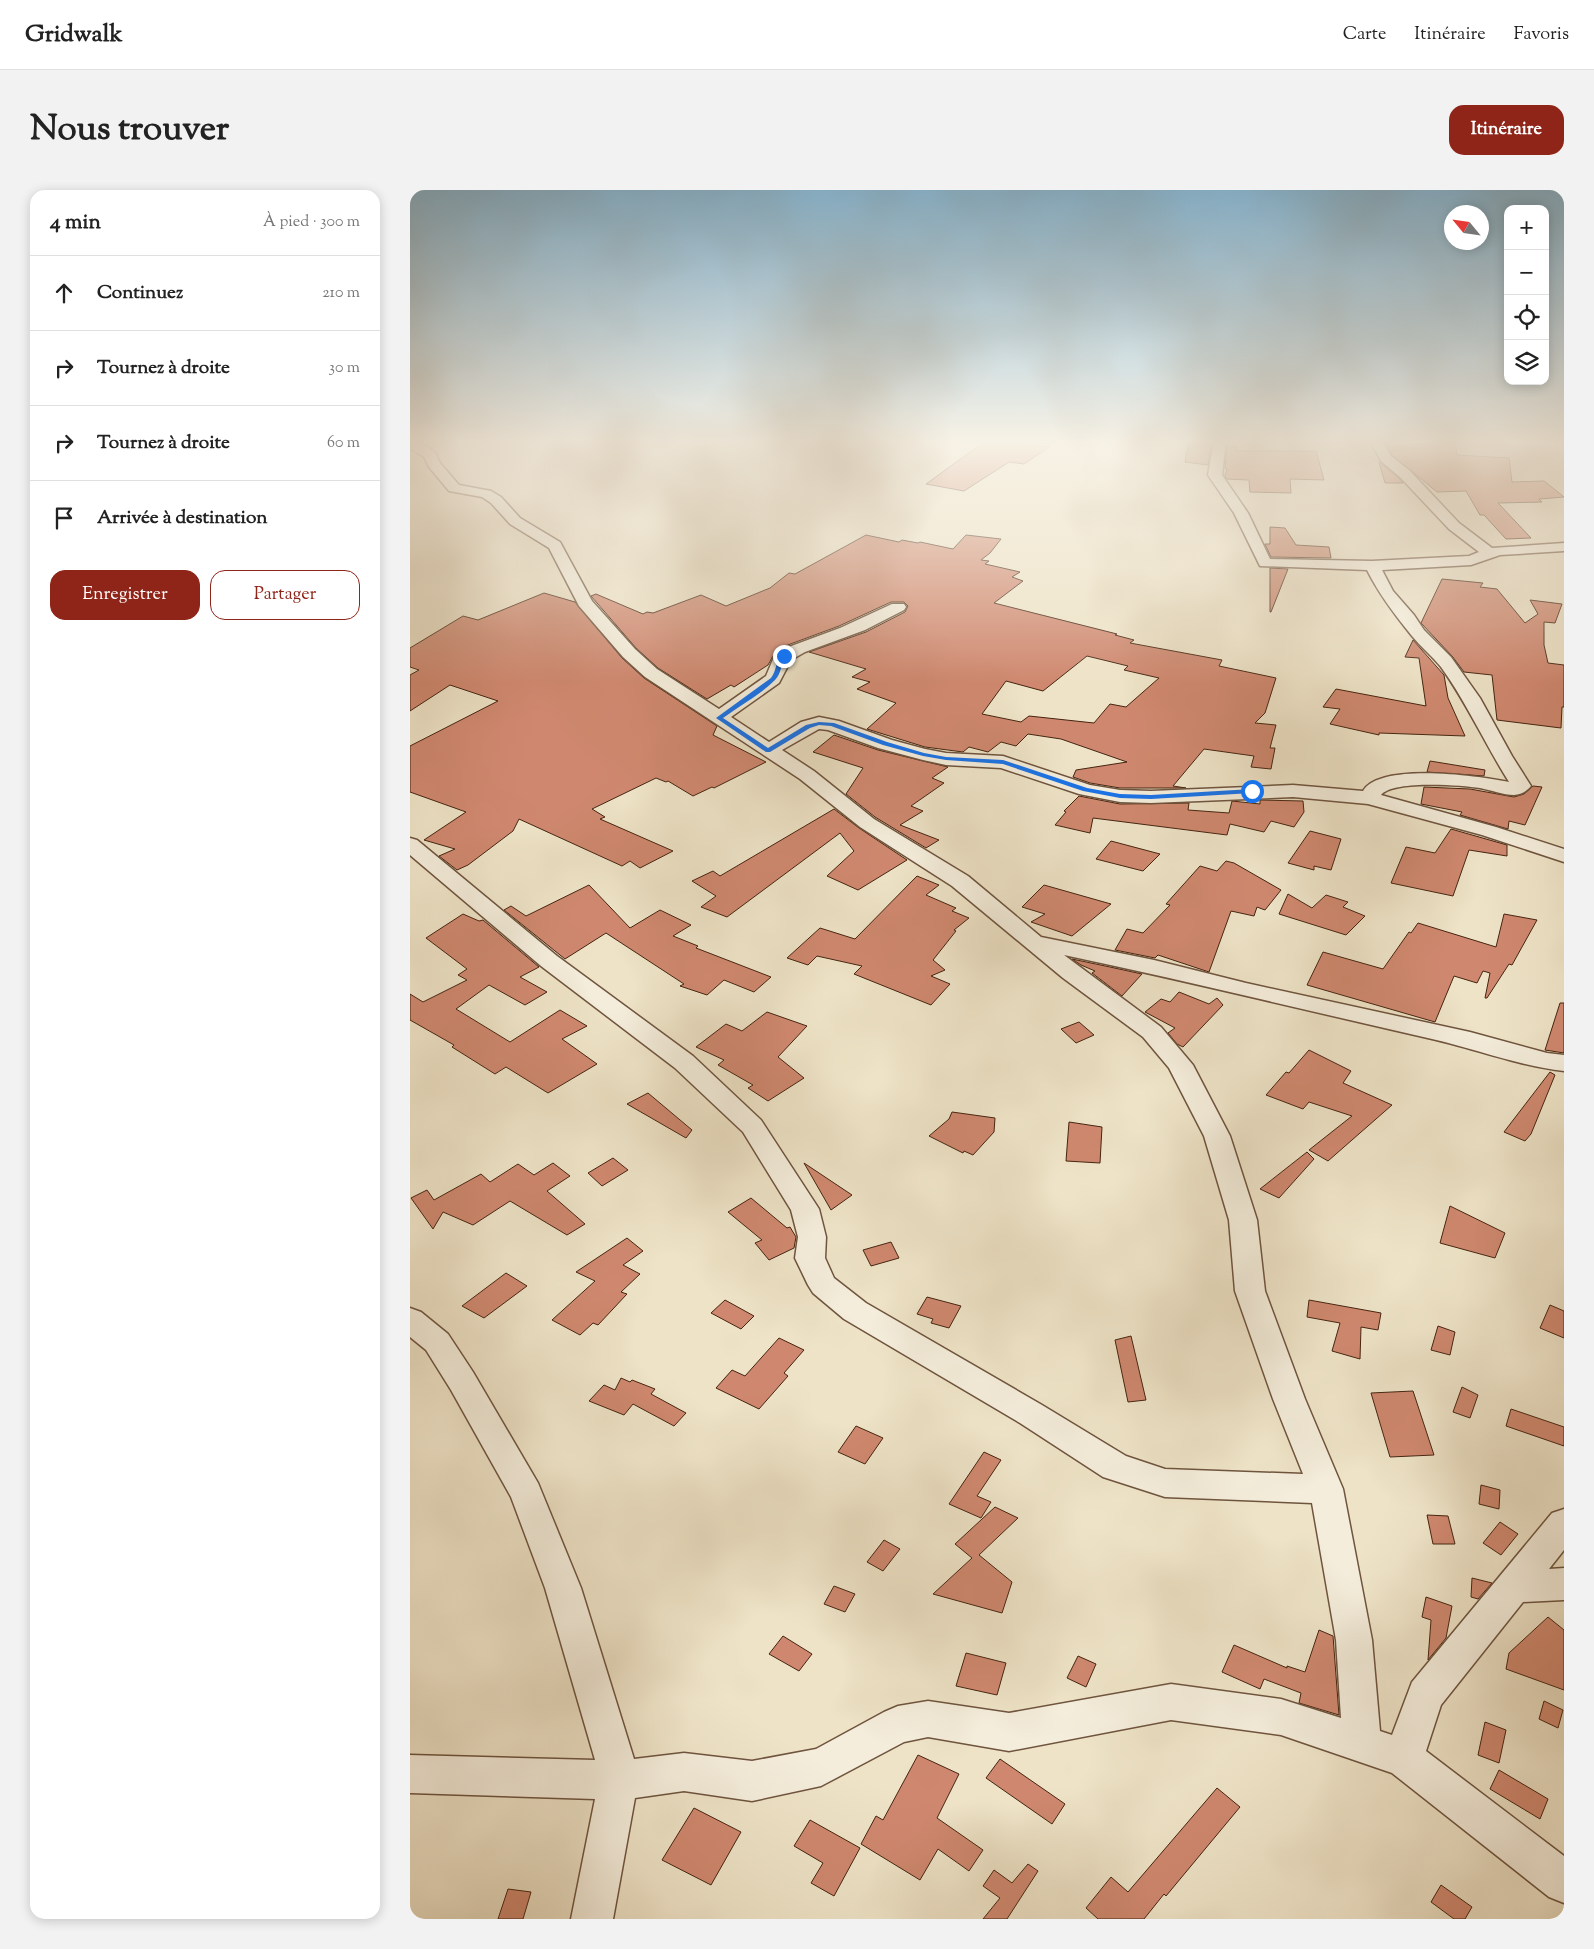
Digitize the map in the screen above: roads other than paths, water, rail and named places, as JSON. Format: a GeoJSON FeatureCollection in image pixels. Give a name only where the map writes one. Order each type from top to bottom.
{"type":"FeatureCollection","features":[{"type":"Feature","properties":{"kind":"street"},"geometry":{"type":"LineString","coordinates":[[516,522],[555,545],[585,603],[628,653],[651,673],[807,775],[867,823],[960,882],[1071,973],[1152,1032],[1180,1065],[1217,1136],[1243,1220],[1250,1291],[1289,1399],[1326,1489],[1354,1640],[1362,1745]]}},
{"type":"Feature","properties":{"kind":"street"},"geometry":{"type":"LineString","coordinates":[[1245,522],[1265,563],[1372,566],[1471,560],[1480,558],[1488,552],[1564,547]]}},
{"type":"Feature","properties":{"kind":"street"},"geometry":{"type":"LineString","coordinates":[[1450,522],[1488,552]]}},
{"type":"Feature","properties":{"kind":"street"},"geometry":{"type":"LineString","coordinates":[[1369,798],[1374,789],[1383,784],[1402,781],[1439,779],[1478,782],[1516,789],[1521,786],[1502,756],[1471,698],[1445,662],[1418,633],[1408,618],[1386,593],[1372,566]]}},
{"type":"Feature","properties":{"kind":"street"},"geometry":{"type":"LineString","coordinates":[[719,718],[773,679],[784,656],[847,632],[898,607]]}},
{"type":"Feature","properties":{"kind":"street"},"geometry":{"type":"LineString","coordinates":[[768,750],[808,726],[819,723],[832,725],[885,744],[923,754],[946,758],[1003,762],[1086,790],[1120,796],[1151,797],[1293,791],[1369,798],[1489,831],[1564,856]]}},
{"type":"Feature","properties":{"kind":"street"},"geometry":{"type":"LineString","coordinates":[[410,844],[549,961],[684,1062],[752,1126],[805,1209],[812,1237],[810,1258],[823,1285],[855,1311],[1031,1414],[1115,1467],[1165,1483],[1326,1489]]}},
{"type":"Feature","properties":{"kind":"street"},"geometry":{"type":"LineString","coordinates":[[1034,942],[1154,967],[1246,990],[1470,1040],[1547,1061],[1564,1063]]}},
{"type":"Feature","properties":{"kind":"street"},"geometry":{"type":"LineString","coordinates":[[410,1320],[437,1342],[462,1381],[526,1493],[564,1588],[614,1757],[618,1780],[592,1919]]}},
{"type":"Feature","properties":{"kind":"street"},"geometry":{"type":"LineString","coordinates":[[1404,1758],[1426,1695],[1564,1524]]}},
{"type":"Feature","properties":{"kind":"street"},"geometry":{"type":"LineString","coordinates":[[1513,1586],[1564,1584]]}},
{"type":"Feature","properties":{"kind":"street"},"geometry":{"type":"LineString","coordinates":[[410,1774],[618,1780],[684,1772],[752,1780],[821,1767],[898,1725],[928,1719],[1009,1732],[1171,1702],[1281,1717],[1404,1758],[1564,1882]]}}]}
